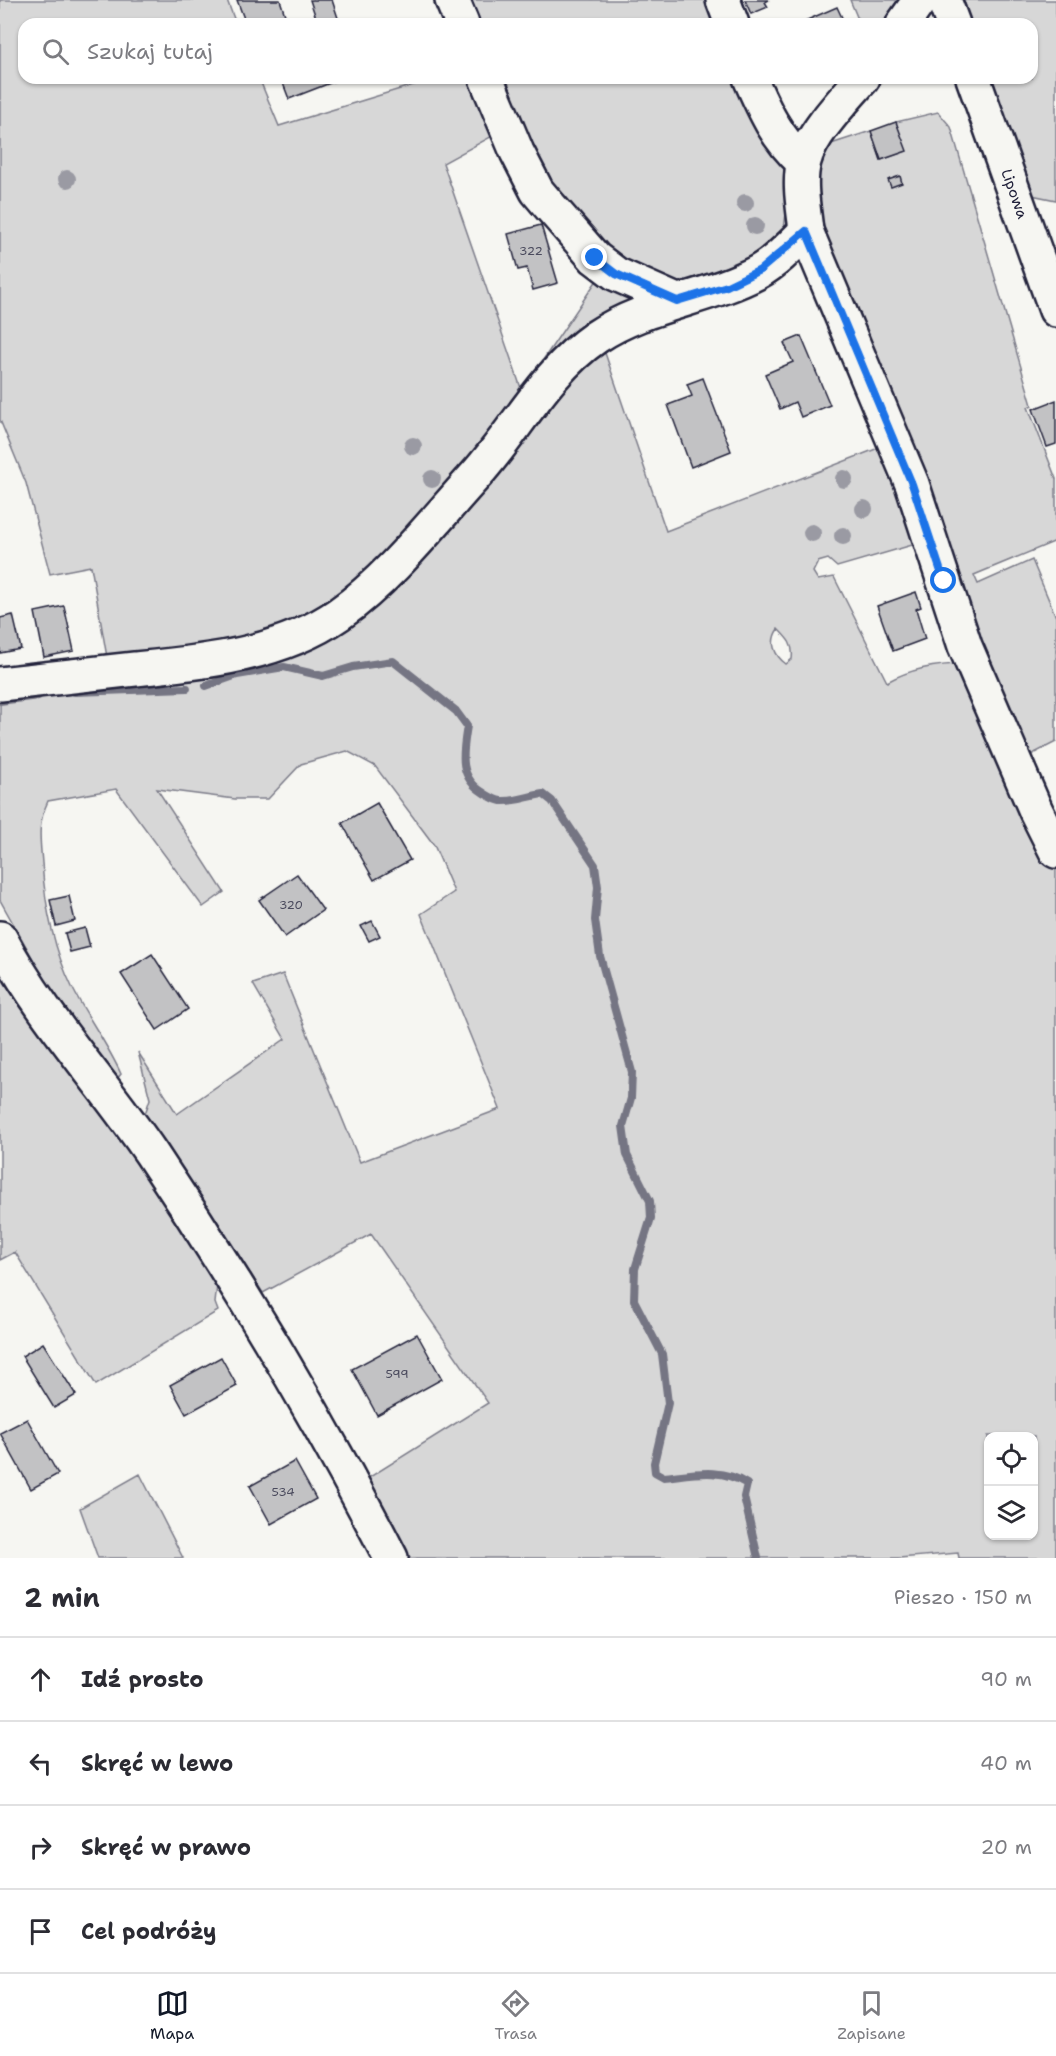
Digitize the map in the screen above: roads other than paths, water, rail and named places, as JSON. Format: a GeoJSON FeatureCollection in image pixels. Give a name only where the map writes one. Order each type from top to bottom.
{"type":"FeatureCollection","features":[{"type":"Feature","properties":{"kind":"street"},"geometry":{"type":"LineString","coordinates":[[452,0],[460,18]]}},
{"type":"Feature","properties":{"kind":"street"},"geometry":{"type":"LineString","coordinates":[[723,0],[730,18]]}},
{"type":"Feature","properties":{"kind":"street"},"geometry":{"type":"LineString","coordinates":[[907,18],[920,0]]}},
{"type":"Feature","properties":{"kind":"street"},"geometry":{"type":"LineString","coordinates":[[945,0],[951,18]]}},
{"type":"Feature","properties":{"kind":"street"},"geometry":{"type":"LineString","coordinates":[[489,84],[521,160],[537,191],[548,204],[595,258],[616,274],[677,301]]}},
{"type":"Feature","properties":{"kind":"street"},"geometry":{"type":"LineString","coordinates":[[753,84],[773,127],[788,148],[803,162]]}},
{"type":"Feature","properties":{"kind":"street"},"geometry":{"type":"LineString","coordinates":[[857,84],[813,141],[803,162],[802,194],[806,231],[912,484],[964,646],[1036,811],[1056,851]]}},
{"type":"Feature","properties":{"kind":"street","name":"Lipowa"},"geometry":{"type":"LineString","coordinates":[[975,84],[1056,310]]}},
{"type":"Feature","properties":{"kind":"street"},"geometry":{"type":"LineString","coordinates":[[0,684],[238,656],[312,631],[340,613],[386,573],[478,473],[526,410],[579,352],[596,337],[614,327],[677,301],[727,286],[760,270],[806,231]]}},
{"type":"Feature","properties":{"kind":"street"},"geometry":{"type":"LineString","coordinates":[[0,939],[22,977],[119,1107],[238,1286],[287,1367],[391,1558]]}},
{"type":"Feature","properties":{"kind":"waterway"},"geometry":{"type":"LineString","coordinates":[[206,686],[237,675],[284,667],[323,676],[353,667],[393,661],[456,711],[467,726],[464,763],[469,779],[475,787],[501,801],[512,801],[543,794],[552,801],[595,865],[598,887],[595,920],[600,956],[632,1072],[631,1098],[623,1126],[627,1155],[650,1201],[651,1218],[635,1269],[634,1300],[662,1354],[668,1403],[654,1463],[655,1472],[664,1477],[696,1473],[727,1475],[747,1484],[744,1497],[758,1558]]}},
{"type":"Feature","properties":{"kind":"waterway"},"geometry":{"type":"LineString","coordinates":[[75,692],[187,688]]}},
{"type":"Feature","properties":{"kind":"waterway"},"geometry":{"type":"LineString","coordinates":[[0,701],[38,696]]}}]}
